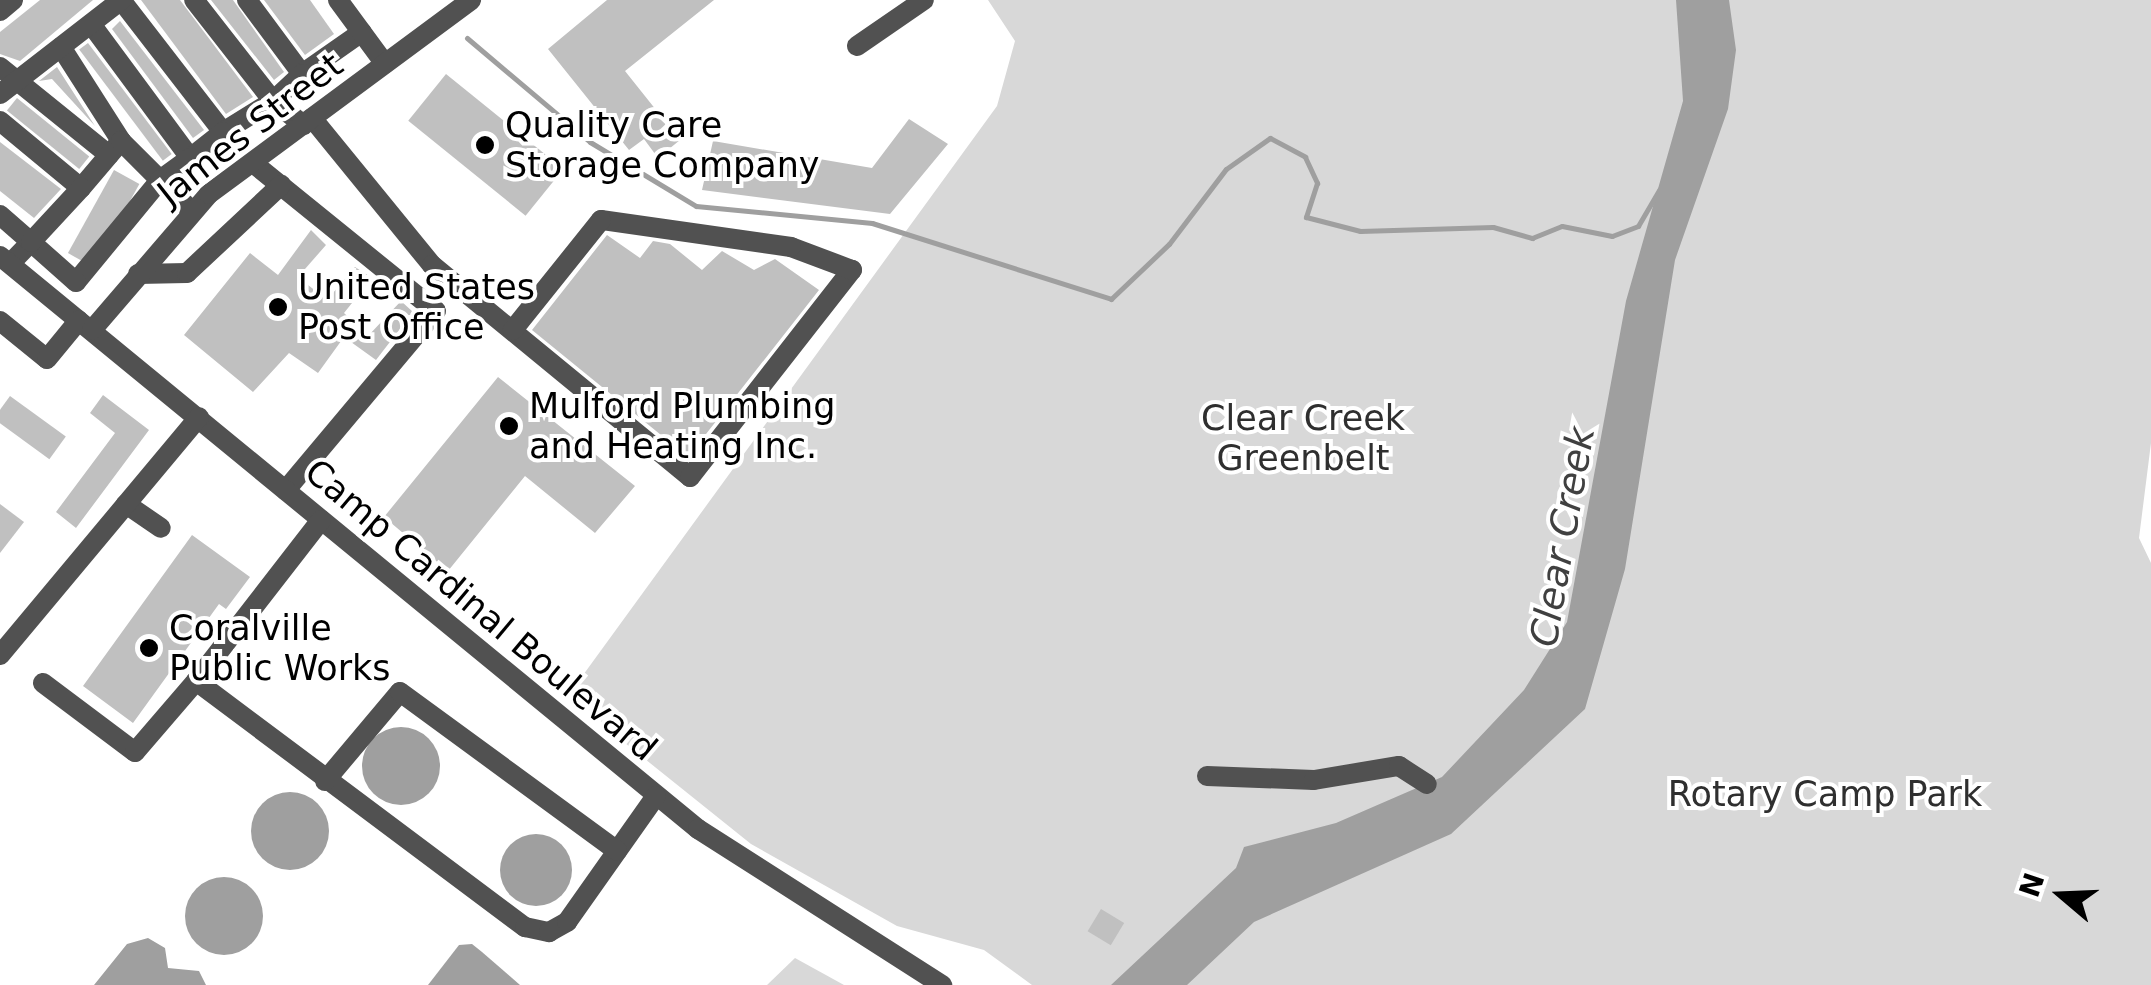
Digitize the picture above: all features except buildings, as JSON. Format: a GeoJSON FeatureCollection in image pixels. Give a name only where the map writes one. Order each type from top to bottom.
{"type":"FeatureCollection","features":[{"type":"Feature","properties":{"kind":"street"},"geometry":{"type":"LineString","coordinates":[[0,11],[13,0]]}},
{"type":"Feature","properties":{"kind":"street"},"geometry":{"type":"LineString","coordinates":[[192,211],[160,180],[115,148],[5,81],[61,47],[121,0],[222,132]]}},
{"type":"Feature","properties":{"kind":"street"},"geometry":{"type":"LineString","coordinates":[[194,0],[274,102],[308,121],[432,264],[690,477],[852,270],[791,247],[601,220],[513,330]]}},
{"type":"Feature","properties":{"kind":"street"},"geometry":{"type":"LineString","coordinates":[[247,0],[302,74]]}},
{"type":"Feature","properties":{"kind":"street"},"geometry":{"type":"LineString","coordinates":[[338,0],[385,64]]}},
{"type":"Feature","properties":{"kind":"street","name":"James Street"},"geometry":{"type":"LineString","coordinates":[[0,321],[48,358],[138,274],[192,211],[470,0]]}},
{"type":"Feature","properties":{"kind":"street"},"geometry":{"type":"LineString","coordinates":[[857,46],[924,0]]}},
{"type":"Feature","properties":{"kind":"street"},"geometry":{"type":"LineString","coordinates":[[92,24],[190,158]]}},
{"type":"Feature","properties":{"kind":"street"},"geometry":{"type":"LineString","coordinates":[[0,215],[76,282],[160,180],[222,132],[274,102],[302,74],[362,32]]}},
{"type":"Feature","properties":{"kind":"street"},"geometry":{"type":"LineString","coordinates":[[61,47],[115,148]]}},
{"type":"Feature","properties":{"kind":"street"},"geometry":{"type":"LineString","coordinates":[[0,122],[81,188]]}},
{"type":"Feature","properties":{"kind":"street"},"geometry":{"type":"LineString","coordinates":[[5,260],[31,242],[115,148]]}},
{"type":"Feature","properties":{"kind":"street"},"geometry":{"type":"LineString","coordinates":[[253,162],[436,311],[286,490]]}},
{"type":"Feature","properties":{"kind":"street"},"geometry":{"type":"LineString","coordinates":[[138,274],[187,273],[280,185]]}},
{"type":"Feature","properties":{"kind":"street","name":"Camp Cardinal Boulevard"},"geometry":{"type":"LineString","coordinates":[[5,260],[656,796],[942,985]]}},
{"type":"Feature","properties":{"kind":"street"},"geometry":{"type":"LineString","coordinates":[[0,655],[199,417]]}},
{"type":"Feature","properties":{"kind":"street"},"geometry":{"type":"LineString","coordinates":[[126,504],[161,528]]}},
{"type":"Feature","properties":{"kind":"street"},"geometry":{"type":"LineString","coordinates":[[44,682],[135,752],[321,520]]}},
{"type":"Feature","properties":{"kind":"street"},"geometry":{"type":"LineString","coordinates":[[196,680],[325,781],[525,927],[549,932],[567,922],[656,796]]}},
{"type":"Feature","properties":{"kind":"street"},"geometry":{"type":"LineString","coordinates":[[325,781],[400,692],[618,851]]}},
{"type":"Feature","properties":{"kind":"street"},"geometry":{"type":"LineString","coordinates":[[1207,776],[1314,780],[1399,766],[1427,784]]}},
{"type":"Feature","properties":{"kind":"green space","name":"Clear Creek Greenbelt"},"geometry":{"type":"Polygon","coordinates":[[[988,0],[2151,0],[2151,443],[2139,538],[2151,563],[2151,985],[1032,985],[984,950],[897,926],[751,844],[625,743],[570,693],[997,106],[1015,41],[988,0]]]}},
{"type":"Feature","properties":{"kind":"green space"},"geometry":{"type":"Polygon","coordinates":[[[795,958],[844,985],[767,985],[795,958]]]}},
{"type":"Feature","properties":{"kind":"shaded area"},"geometry":{"type":"Polygon","coordinates":[[[1676,0],[1729,0],[1736,50],[1728,109],[1675,260],[1625,569],[1585,709],[1451,834],[1254,922],[1187,985],[1111,985],[1236,868],[1244,847],[1336,823],[1442,777],[1524,690],[1567,622],[1626,301],[1683,101],[1676,0]]]}},
{"type":"Feature","properties":{"kind":"shaded area"},"geometry":{"type":"Polygon","coordinates":[[[401,727],[429,738],[440,766],[429,794],[401,805],[373,794],[362,766],[373,738],[401,727]]]}},
{"type":"Feature","properties":{"kind":"shaded area"},"geometry":{"type":"Polygon","coordinates":[[[290,792],[318,803],[329,831],[318,859],[290,870],[262,859],[251,831],[262,803],[290,792]]]}},
{"type":"Feature","properties":{"kind":"shaded area"},"geometry":{"type":"Polygon","coordinates":[[[536,834],[561,845],[572,870],[561,895],[536,906],[511,895],[500,870],[511,845],[536,834]]]}},
{"type":"Feature","properties":{"kind":"shaded area"},"geometry":{"type":"Polygon","coordinates":[[[224,877],[252,888],[263,916],[252,944],[224,955],[196,944],[185,916],[196,888],[224,877]]]}},
{"type":"Feature","properties":{"kind":"shaded area"},"geometry":{"type":"Polygon","coordinates":[[[148,938],[165,948],[168,968],[199,971],[206,985],[94,985],[127,944],[148,938]]]}},
{"type":"Feature","properties":{"kind":"shaded area"},"geometry":{"type":"Polygon","coordinates":[[[472,944],[520,985],[428,985],[459,945],[472,944]]]}},
{"type":"Feature","properties":{"kind":"waterway"},"geometry":{"type":"LineString","coordinates":[[467,38],[590,142],[696,206],[872,223],[1111,299],[1169,244],[1226,169],[1270,138],[1305,157],[1317,183],[1306,217],[1360,231],[1493,227],[1532,238],[1562,226],[1612,236],[1638,226],[1659,190]]}},
{"type":"Feature","properties":{"kind":"place","name":"Quality Care Storage Company"},"geometry":{"type":"Point","coordinates":[485,145]}},
{"type":"Feature","properties":{"kind":"place","name":"United States Post Office"},"geometry":{"type":"Point","coordinates":[278,307]}},
{"type":"Feature","properties":{"kind":"place","name":"Mulford Plumbing and Heating Inc."},"geometry":{"type":"Point","coordinates":[509,426]}},
{"type":"Feature","properties":{"kind":"place","name":"Coralville Public Works"},"geometry":{"type":"Point","coordinates":[149,648]}},
{"type":"Feature","properties":{"kind":"water label","name":"Clear Creek"},"geometry":{"type":"Point","coordinates":[1563,537]}},
{"type":"Feature","properties":{"kind":"park label","name":"Rotary Camp Park"},"geometry":{"type":"Point","coordinates":[1825,794]}}]}
